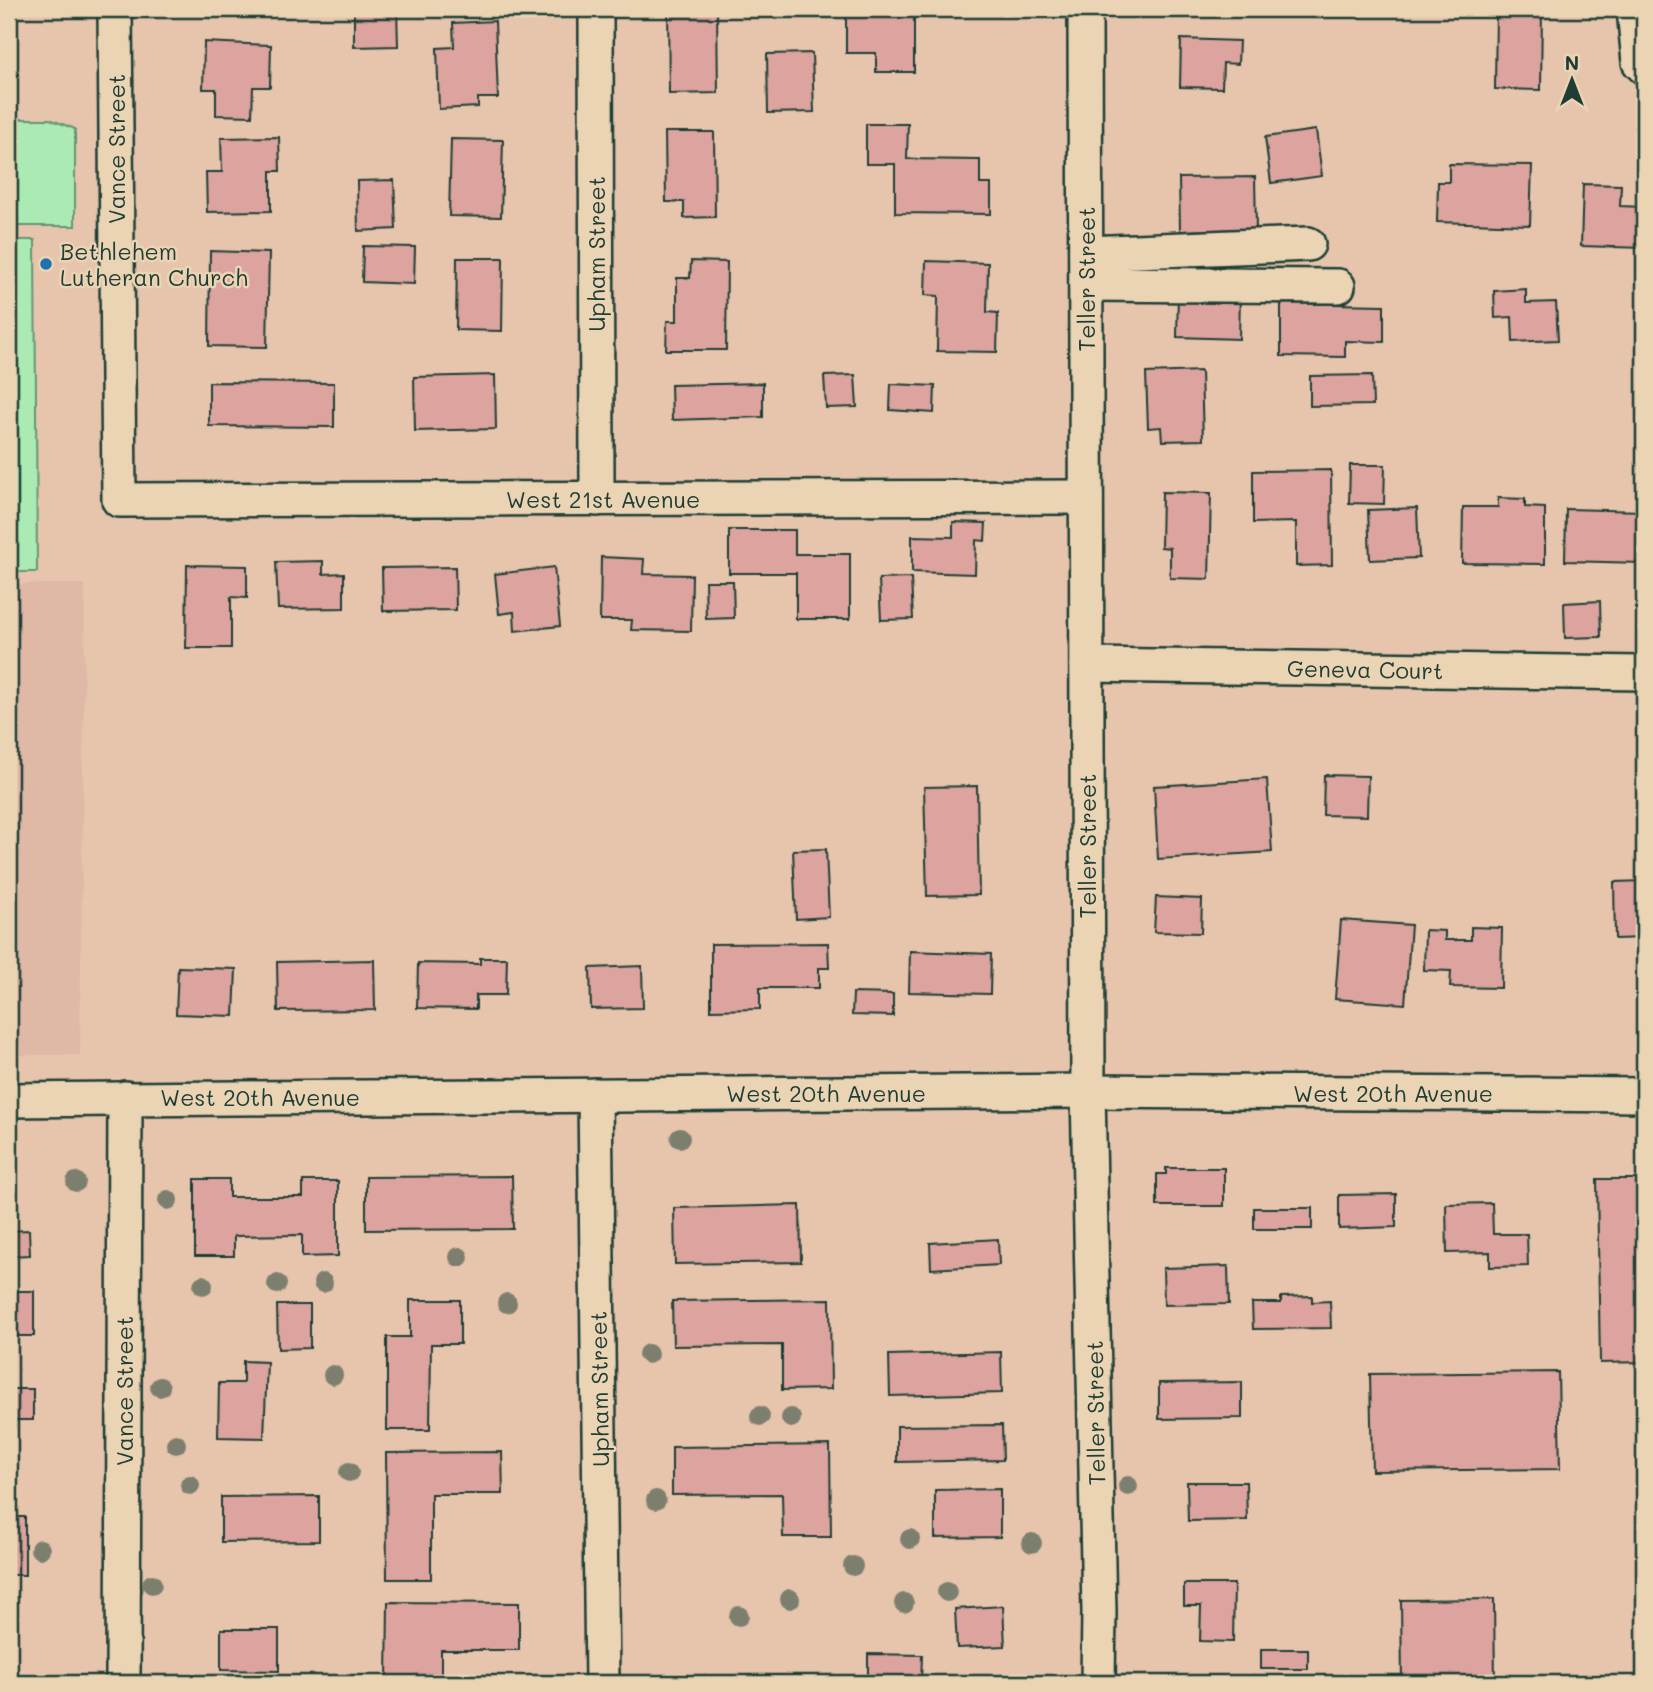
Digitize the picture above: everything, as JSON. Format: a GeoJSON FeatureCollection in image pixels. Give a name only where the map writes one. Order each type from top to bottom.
{"type":"FeatureCollection","features":[{"type":"Feature","properties":{"kind":"street","name":"Vance Street"},"geometry":{"type":"LineString","coordinates":[[115,9],[119,500]]}},
{"type":"Feature","properties":{"kind":"street","name":"Upham Street"},"geometry":{"type":"LineString","coordinates":[[596,9],[597,499]]}},
{"type":"Feature","properties":{"kind":"street","name":"Teller Street"},"geometry":{"type":"LineString","coordinates":[[1085,9],[1088,1091],[1099,1612],[1098,1683]]}},
{"type":"Feature","properties":{"kind":"street"},"geometry":{"type":"LineString","coordinates":[[1634,9],[1639,62],[1644,67]]}},
{"type":"Feature","properties":{"kind":"street"},"geometry":{"type":"LineString","coordinates":[[1086,269],[1308,244]]}},
{"type":"Feature","properties":{"kind":"street"},"geometry":{"type":"LineString","coordinates":[[1086,269],[1338,286]]}},
{"type":"Feature","properties":{"kind":"street","name":"West 21st Avenue"},"geometry":{"type":"LineString","coordinates":[[119,500],[1086,498]]}},
{"type":"Feature","properties":{"kind":"street","name":"Geneva Court"},"geometry":{"type":"LineString","coordinates":[[1087,665],[1644,673]]}},
{"type":"Feature","properties":{"kind":"street","name":"West 20th Avenue"},"geometry":{"type":"LineString","coordinates":[[9,1100],[1088,1091],[1644,1094]]}},
{"type":"Feature","properties":{"kind":"street","name":"Upham Street"},"geometry":{"type":"LineString","coordinates":[[596,1095],[601,1683]]}},
{"type":"Feature","properties":{"kind":"street","name":"Vance Street"},"geometry":{"type":"LineString","coordinates":[[123,1683],[125,1098]]}},
{"type":"Feature","properties":{"kind":"shaded area"},"geometry":{"type":"Polygon","coordinates":[[[9,584],[85,584],[80,1055],[9,1055],[9,584]]]}},
{"type":"Feature","properties":{"kind":"green space"},"geometry":{"type":"Polygon","coordinates":[[[9,119],[50,119],[75,129],[75,226],[9,226],[9,119]]]}},
{"type":"Feature","properties":{"kind":"green space"},"geometry":{"type":"Polygon","coordinates":[[[9,240],[35,240],[37,572],[9,572],[9,240]]]}},
{"type":"Feature","properties":{"kind":"building"},"geometry":{"type":"Polygon","coordinates":[[[354,9],[397,9],[398,46],[354,47],[354,9]]]}},
{"type":"Feature","properties":{"kind":"building"},"geometry":{"type":"Polygon","coordinates":[[[668,9],[717,9],[718,93],[669,94],[668,9]]]}},
{"type":"Feature","properties":{"kind":"building"},"geometry":{"type":"Polygon","coordinates":[[[846,9],[914,9],[914,72],[876,72],[876,53],[846,53],[846,9]]]}},
{"type":"Feature","properties":{"kind":"building"},"geometry":{"type":"Polygon","coordinates":[[[1243,9],[1243,12],[1192,11],[1243,9]]]}},
{"type":"Feature","properties":{"kind":"building"},"geometry":{"type":"Polygon","coordinates":[[[1496,9],[1542,9],[1541,90],[1495,89],[1496,9]]]}},
{"type":"Feature","properties":{"kind":"building"},"geometry":{"type":"Polygon","coordinates":[[[495,21],[498,98],[478,98],[478,107],[439,109],[437,48],[454,47],[453,23],[495,21]]]}},
{"type":"Feature","properties":{"kind":"building"},"geometry":{"type":"Polygon","coordinates":[[[1181,39],[1239,41],[1238,64],[1223,63],[1222,88],[1180,87],[1181,39]]]}},
{"type":"Feature","properties":{"kind":"building"},"geometry":{"type":"Polygon","coordinates":[[[204,42],[271,45],[270,87],[253,87],[252,116],[216,115],[216,89],[203,89],[204,42]]]}},
{"type":"Feature","properties":{"kind":"building"},"geometry":{"type":"Polygon","coordinates":[[[812,53],[814,112],[768,113],[767,54],[812,53]]]}},
{"type":"Feature","properties":{"kind":"building"},"geometry":{"type":"Polygon","coordinates":[[[866,124],[908,124],[907,159],[980,160],[980,184],[991,184],[991,214],[895,213],[895,164],[866,164],[866,124]]]}},
{"type":"Feature","properties":{"kind":"building"},"geometry":{"type":"Polygon","coordinates":[[[1316,130],[1322,176],[1271,183],[1265,137],[1316,130]]]}},
{"type":"Feature","properties":{"kind":"building"},"geometry":{"type":"Polygon","coordinates":[[[665,132],[714,132],[715,217],[684,218],[684,202],[666,202],[665,132]]]}},
{"type":"Feature","properties":{"kind":"building"},"geometry":{"type":"Polygon","coordinates":[[[279,137],[280,171],[271,171],[271,211],[207,212],[206,172],[222,172],[221,138],[279,137]]]}},
{"type":"Feature","properties":{"kind":"building"},"geometry":{"type":"Polygon","coordinates":[[[451,139],[503,140],[501,217],[449,216],[451,139]]]}},
{"type":"Feature","properties":{"kind":"building"},"geometry":{"type":"Polygon","coordinates":[[[1449,164],[1532,165],[1530,225],[1437,222],[1438,182],[1449,182],[1449,164]]]}},
{"type":"Feature","properties":{"kind":"building"},"geometry":{"type":"Polygon","coordinates":[[[1255,177],[1256,229],[1180,231],[1179,178],[1255,177]]]}},
{"type":"Feature","properties":{"kind":"building"},"geometry":{"type":"Polygon","coordinates":[[[394,180],[396,229],[358,231],[357,181],[394,180]]]}},
{"type":"Feature","properties":{"kind":"building"},"geometry":{"type":"Polygon","coordinates":[[[1583,184],[1621,185],[1620,206],[1644,207],[1644,248],[1581,246],[1583,184]]]}},
{"type":"Feature","properties":{"kind":"building"},"geometry":{"type":"Polygon","coordinates":[[[363,246],[415,247],[414,284],[362,282],[363,246]]]}},
{"type":"Feature","properties":{"kind":"building"},"geometry":{"type":"Polygon","coordinates":[[[210,251],[269,253],[267,347],[209,346],[210,251]]]}},
{"type":"Feature","properties":{"kind":"building"},"geometry":{"type":"Polygon","coordinates":[[[457,258],[503,258],[502,331],[456,330],[457,258]]]}},
{"type":"Feature","properties":{"kind":"building"},"geometry":{"type":"Polygon","coordinates":[[[691,261],[727,262],[726,350],[666,350],[667,321],[677,321],[677,278],[690,278],[691,261]]]}},
{"type":"Feature","properties":{"kind":"building"},"geometry":{"type":"Polygon","coordinates":[[[926,261],[988,263],[987,312],[998,313],[997,352],[937,351],[938,296],[925,295],[926,261]]]}},
{"type":"Feature","properties":{"kind":"building"},"geometry":{"type":"Polygon","coordinates":[[[1526,289],[1526,303],[1556,302],[1558,340],[1513,342],[1512,317],[1495,318],[1494,291],[1526,289]]]}},
{"type":"Feature","properties":{"kind":"building"},"geometry":{"type":"Polygon","coordinates":[[[1178,293],[1240,295],[1239,339],[1177,337],[1178,293]]]}},
{"type":"Feature","properties":{"kind":"building"},"geometry":{"type":"Polygon","coordinates":[[[1281,303],[1384,305],[1384,342],[1345,341],[1345,357],[1281,356],[1281,303]]]}},
{"type":"Feature","properties":{"kind":"building"},"geometry":{"type":"Polygon","coordinates":[[[1201,371],[1203,440],[1162,441],[1161,427],[1148,428],[1146,373],[1201,371]]]}},
{"type":"Feature","properties":{"kind":"building"},"geometry":{"type":"Polygon","coordinates":[[[495,375],[496,429],[415,431],[414,377],[495,375]]]}},
{"type":"Feature","properties":{"kind":"building"},"geometry":{"type":"Polygon","coordinates":[[[855,375],[857,407],[826,408],[824,376],[855,375]]]}},
{"type":"Feature","properties":{"kind":"building"},"geometry":{"type":"Polygon","coordinates":[[[1372,375],[1373,405],[1310,406],[1310,376],[1372,375]]]}},
{"type":"Feature","properties":{"kind":"building"},"geometry":{"type":"Polygon","coordinates":[[[209,382],[334,383],[334,427],[209,426],[209,382]]]}},
{"type":"Feature","properties":{"kind":"building"},"geometry":{"type":"Polygon","coordinates":[[[763,383],[763,417],[672,420],[671,385],[763,383]]]}},
{"type":"Feature","properties":{"kind":"building"},"geometry":{"type":"Polygon","coordinates":[[[891,384],[935,386],[934,413],[890,410],[891,384]]]}},
{"type":"Feature","properties":{"kind":"building"},"geometry":{"type":"Polygon","coordinates":[[[1350,465],[1385,465],[1384,504],[1349,503],[1350,465]]]}},
{"type":"Feature","properties":{"kind":"building"},"geometry":{"type":"Polygon","coordinates":[[[1331,470],[1332,565],[1296,566],[1296,522],[1253,523],[1253,471],[1331,470]]]}},
{"type":"Feature","properties":{"kind":"building"},"geometry":{"type":"Polygon","coordinates":[[[1162,492],[1211,493],[1209,579],[1170,578],[1170,548],[1161,547],[1162,492]]]}},
{"type":"Feature","properties":{"kind":"building"},"geometry":{"type":"Polygon","coordinates":[[[1498,498],[1525,499],[1525,507],[1545,508],[1545,564],[1462,563],[1463,507],[1498,507],[1498,498]]]}},
{"type":"Feature","properties":{"kind":"building"},"geometry":{"type":"Polygon","coordinates":[[[1417,508],[1419,558],[1370,560],[1368,510],[1417,508]]]}},
{"type":"Feature","properties":{"kind":"building"},"geometry":{"type":"Polygon","coordinates":[[[1566,509],[1643,511],[1642,563],[1565,561],[1566,509]]]}},
{"type":"Feature","properties":{"kind":"building"},"geometry":{"type":"Polygon","coordinates":[[[953,522],[986,523],[985,541],[976,540],[975,574],[912,572],[912,536],[953,537],[953,522]]]}},
{"type":"Feature","properties":{"kind":"building"},"geometry":{"type":"Polygon","coordinates":[[[729,530],[795,530],[795,554],[850,554],[850,619],[796,619],[796,573],[729,573],[729,530]]]}},
{"type":"Feature","properties":{"kind":"building"},"geometry":{"type":"Polygon","coordinates":[[[601,557],[644,559],[643,574],[692,575],[691,631],[631,630],[632,620],[600,620],[601,557]]]}},
{"type":"Feature","properties":{"kind":"building"},"geometry":{"type":"Polygon","coordinates":[[[323,561],[323,574],[344,573],[344,608],[278,609],[276,562],[323,561]]]}},
{"type":"Feature","properties":{"kind":"building"},"geometry":{"type":"Polygon","coordinates":[[[187,565],[247,566],[247,598],[231,597],[231,648],[186,648],[187,565]]]}},
{"type":"Feature","properties":{"kind":"building"},"geometry":{"type":"Polygon","coordinates":[[[455,567],[456,610],[383,611],[382,568],[455,567]]]}},
{"type":"Feature","properties":{"kind":"building"},"geometry":{"type":"Polygon","coordinates":[[[554,567],[560,626],[515,631],[514,612],[499,614],[495,574],[554,567]]]}},
{"type":"Feature","properties":{"kind":"building"},"geometry":{"type":"Polygon","coordinates":[[[911,578],[913,619],[881,620],[879,579],[911,578]]]}},
{"type":"Feature","properties":{"kind":"building"},"geometry":{"type":"Polygon","coordinates":[[[705,581],[733,581],[734,618],[706,619],[705,581]]]}},
{"type":"Feature","properties":{"kind":"building"},"geometry":{"type":"Polygon","coordinates":[[[1600,601],[1601,637],[1565,638],[1564,603],[1600,601]]]}},
{"type":"Feature","properties":{"kind":"building"},"geometry":{"type":"Polygon","coordinates":[[[1324,775],[1368,776],[1367,816],[1323,815],[1324,775]]]}},
{"type":"Feature","properties":{"kind":"building"},"geometry":{"type":"Polygon","coordinates":[[[1267,779],[1272,852],[1158,859],[1154,786],[1267,779]]]}},
{"type":"Feature","properties":{"kind":"building"},"geometry":{"type":"Polygon","coordinates":[[[977,786],[979,895],[927,896],[924,787],[977,786]]]}},
{"type":"Feature","properties":{"kind":"building"},"geometry":{"type":"Polygon","coordinates":[[[826,849],[829,917],[796,919],[793,850],[826,849]]]}},
{"type":"Feature","properties":{"kind":"building"},"geometry":{"type":"Polygon","coordinates":[[[1644,881],[1644,938],[1615,939],[1614,882],[1644,881]]]}},
{"type":"Feature","properties":{"kind":"building"},"geometry":{"type":"Polygon","coordinates":[[[1156,897],[1202,899],[1201,933],[1154,932],[1156,897]]]}},
{"type":"Feature","properties":{"kind":"building"},"geometry":{"type":"Polygon","coordinates":[[[1341,920],[1411,925],[1405,1004],[1335,999],[1341,920]]]}},
{"type":"Feature","properties":{"kind":"building"},"geometry":{"type":"Polygon","coordinates":[[[1471,927],[1502,928],[1501,988],[1450,987],[1451,971],[1424,970],[1425,930],[1445,931],[1445,940],[1471,940],[1471,927]]]}},
{"type":"Feature","properties":{"kind":"building"},"geometry":{"type":"Polygon","coordinates":[[[828,943],[829,968],[819,968],[819,988],[760,988],[760,1009],[711,1010],[711,944],[828,943]]]}},
{"type":"Feature","properties":{"kind":"building"},"geometry":{"type":"Polygon","coordinates":[[[910,951],[991,954],[990,994],[909,992],[910,951]]]}},
{"type":"Feature","properties":{"kind":"building"},"geometry":{"type":"Polygon","coordinates":[[[480,958],[507,958],[506,995],[476,995],[476,1009],[417,1008],[418,963],[480,964],[480,958]]]}},
{"type":"Feature","properties":{"kind":"building"},"geometry":{"type":"Polygon","coordinates":[[[374,960],[375,1010],[278,1011],[277,962],[374,960]]]}},
{"type":"Feature","properties":{"kind":"building"},"geometry":{"type":"Polygon","coordinates":[[[642,966],[643,1008],[591,1009],[590,968],[642,966]]]}},
{"type":"Feature","properties":{"kind":"building"},"geometry":{"type":"Polygon","coordinates":[[[178,967],[236,969],[234,1016],[176,1014],[178,967]]]}},
{"type":"Feature","properties":{"kind":"building"},"geometry":{"type":"Polygon","coordinates":[[[853,993],[893,994],[893,1016],[852,1015],[853,993]]]}},
{"type":"Feature","properties":{"kind":"building"},"geometry":{"type":"Polygon","coordinates":[[[1166,1168],[1224,1168],[1224,1206],[1157,1206],[1157,1174],[1166,1174],[1166,1168]]]}},
{"type":"Feature","properties":{"kind":"building"},"geometry":{"type":"Polygon","coordinates":[[[512,1176],[513,1229],[366,1230],[366,1177],[512,1176]]]}},
{"type":"Feature","properties":{"kind":"building"},"geometry":{"type":"Polygon","coordinates":[[[195,1179],[229,1179],[229,1197],[303,1197],[303,1181],[338,1181],[338,1256],[302,1257],[302,1235],[234,1236],[234,1256],[195,1256],[195,1179]]]}},
{"type":"Feature","properties":{"kind":"building"},"geometry":{"type":"Polygon","coordinates":[[[1597,1179],[1644,1179],[1644,1362],[1600,1363],[1597,1179]]]}},
{"type":"Feature","properties":{"kind":"building"},"geometry":{"type":"Polygon","coordinates":[[[1396,1194],[1396,1227],[1339,1229],[1339,1195],[1396,1194]]]}},
{"type":"Feature","properties":{"kind":"building"},"geometry":{"type":"Polygon","coordinates":[[[1492,1203],[1493,1234],[1527,1234],[1528,1266],[1490,1267],[1490,1252],[1447,1253],[1446,1204],[1492,1203]]]}},
{"type":"Feature","properties":{"kind":"building"},"geometry":{"type":"Polygon","coordinates":[[[800,1205],[801,1262],[675,1264],[674,1208],[800,1205]]]}},
{"type":"Feature","properties":{"kind":"building"},"geometry":{"type":"Polygon","coordinates":[[[1254,1208],[1312,1208],[1312,1229],[1254,1229],[1254,1208]]]}},
{"type":"Feature","properties":{"kind":"building"},"geometry":{"type":"Polygon","coordinates":[[[29,1230],[30,1255],[9,1256],[9,1231],[29,1230]]]}},
{"type":"Feature","properties":{"kind":"building"},"geometry":{"type":"Polygon","coordinates":[[[998,1239],[999,1265],[931,1269],[930,1243],[998,1239]]]}},
{"type":"Feature","properties":{"kind":"building"},"geometry":{"type":"Polygon","coordinates":[[[1228,1266],[1229,1304],[1164,1305],[1163,1268],[1228,1266]]]}},
{"type":"Feature","properties":{"kind":"building"},"geometry":{"type":"Polygon","coordinates":[[[9,1291],[34,1291],[34,1336],[9,1336],[9,1291]]]}},
{"type":"Feature","properties":{"kind":"building"},"geometry":{"type":"Polygon","coordinates":[[[1312,1296],[1312,1302],[1330,1301],[1331,1328],[1253,1329],[1252,1303],[1281,1303],[1281,1297],[1312,1296]]]}},
{"type":"Feature","properties":{"kind":"building"},"geometry":{"type":"Polygon","coordinates":[[[830,1299],[831,1389],[782,1390],[782,1345],[673,1346],[672,1301],[830,1299]]]}},
{"type":"Feature","properties":{"kind":"building"},"geometry":{"type":"Polygon","coordinates":[[[410,1300],[460,1300],[460,1344],[431,1344],[430,1430],[387,1430],[387,1337],[410,1337],[410,1300]]]}},
{"type":"Feature","properties":{"kind":"building"},"geometry":{"type":"Polygon","coordinates":[[[277,1305],[310,1305],[310,1348],[278,1349],[277,1305]]]}},
{"type":"Feature","properties":{"kind":"building"},"geometry":{"type":"Polygon","coordinates":[[[1001,1352],[1002,1393],[890,1396],[889,1355],[1001,1352]]]}},
{"type":"Feature","properties":{"kind":"building"},"geometry":{"type":"Polygon","coordinates":[[[243,1361],[267,1362],[264,1438],[218,1437],[219,1383],[243,1383],[243,1361]]]}},
{"type":"Feature","properties":{"kind":"building"},"geometry":{"type":"Polygon","coordinates":[[[1558,1372],[1560,1469],[1372,1471],[1370,1374],[1558,1372]]]}},
{"type":"Feature","properties":{"kind":"building"},"geometry":{"type":"Polygon","coordinates":[[[1242,1382],[1242,1418],[1159,1419],[1159,1383],[1242,1382]]]}},
{"type":"Feature","properties":{"kind":"building"},"geometry":{"type":"Polygon","coordinates":[[[9,1389],[33,1389],[33,1420],[9,1420],[9,1389]]]}},
{"type":"Feature","properties":{"kind":"building"},"geometry":{"type":"Polygon","coordinates":[[[1002,1425],[1003,1460],[897,1462],[897,1426],[1002,1425]]]}},
{"type":"Feature","properties":{"kind":"building"},"geometry":{"type":"Polygon","coordinates":[[[830,1445],[831,1537],[783,1537],[782,1494],[672,1495],[672,1447],[830,1445]]]}},
{"type":"Feature","properties":{"kind":"building"},"geometry":{"type":"Polygon","coordinates":[[[502,1452],[503,1494],[431,1494],[431,1579],[387,1579],[386,1453],[502,1452]]]}},
{"type":"Feature","properties":{"kind":"building"},"geometry":{"type":"Polygon","coordinates":[[[1187,1482],[1246,1482],[1247,1520],[1188,1521],[1187,1482]]]}},
{"type":"Feature","properties":{"kind":"building"},"geometry":{"type":"Polygon","coordinates":[[[1000,1489],[1000,1537],[935,1538],[935,1490],[1000,1489]]]}},
{"type":"Feature","properties":{"kind":"building"},"geometry":{"type":"Polygon","coordinates":[[[319,1496],[319,1541],[221,1542],[221,1497],[319,1496]]]}},
{"type":"Feature","properties":{"kind":"building"},"geometry":{"type":"Polygon","coordinates":[[[9,1517],[25,1517],[25,1575],[9,1575],[9,1517]]]}},
{"type":"Feature","properties":{"kind":"building"},"geometry":{"type":"Polygon","coordinates":[[[1184,1584],[1234,1584],[1233,1642],[1200,1641],[1201,1606],[1184,1606],[1184,1584]]]}},
{"type":"Feature","properties":{"kind":"building"},"geometry":{"type":"Polygon","coordinates":[[[1494,1599],[1495,1683],[1402,1683],[1401,1600],[1494,1599]]]}},
{"type":"Feature","properties":{"kind":"building"},"geometry":{"type":"Polygon","coordinates":[[[388,1602],[519,1603],[519,1650],[441,1650],[441,1683],[387,1683],[388,1602]]]}},
{"type":"Feature","properties":{"kind":"building"},"geometry":{"type":"Polygon","coordinates":[[[1003,1606],[1005,1646],[957,1648],[955,1609],[1003,1606]]]}},
{"type":"Feature","properties":{"kind":"building"},"geometry":{"type":"Polygon","coordinates":[[[221,1629],[279,1629],[279,1671],[221,1670],[221,1629]]]}},
{"type":"Feature","properties":{"kind":"building"},"geometry":{"type":"Polygon","coordinates":[[[1261,1649],[1308,1649],[1308,1669],[1261,1669],[1261,1649]]]}},
{"type":"Feature","properties":{"kind":"building"},"geometry":{"type":"Polygon","coordinates":[[[868,1654],[922,1655],[921,1683],[868,1683],[868,1654]]]}},
{"type":"Feature","properties":{"kind":"place","name":"Bethlehem Lutheran Church"},"geometry":{"type":"Point","coordinates":[46,264]}}]}
